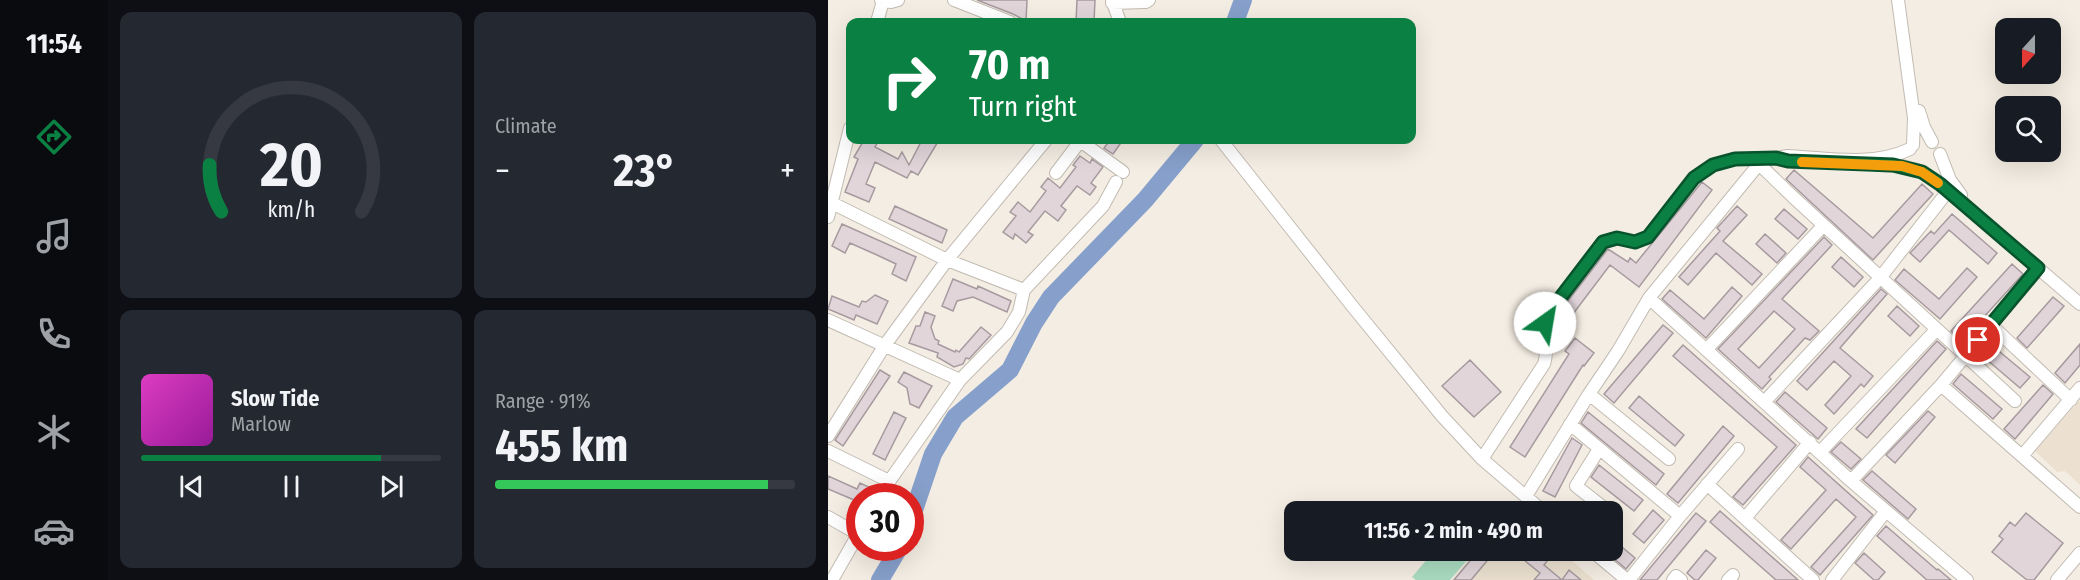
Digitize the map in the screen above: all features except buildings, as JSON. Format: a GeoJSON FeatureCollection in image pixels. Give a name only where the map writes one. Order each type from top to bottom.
{"type":"FeatureCollection","features":[{"type":"Feature","properties":{"kind":"street"},"geometry":{"type":"LineString","coordinates":[[879,18],[882,0],[898,0]]}},
{"type":"Feature","properties":{"kind":"street"},"geometry":{"type":"LineString","coordinates":[[954,0],[1000,18]]}},
{"type":"Feature","properties":{"kind":"street"},"geometry":{"type":"LineString","coordinates":[[1118,18],[1112,2],[1146,2],[1149,0]]}},
{"type":"Feature","properties":{"kind":"street"},"geometry":{"type":"LineString","coordinates":[[1898,0],[1916,112],[1932,142],[1936,145],[1950,180],[1962,197],[2080,297]]}},
{"type":"Feature","properties":{"kind":"street"},"geometry":{"type":"LineString","coordinates":[[1904,0],[1916,112],[1915,129],[1908,159],[1913,167],[1948,191],[2080,304]]}},
{"type":"Feature","properties":{"kind":"street"},"geometry":{"type":"LineString","coordinates":[[1482,459],[1544,364],[1547,348],[1544,328],[1548,314],[1600,245],[1612,238],[1635,242],[1648,237],[1694,178],[1713,165],[1735,159],[1788,156],[1871,160],[1891,157],[1922,140],[1932,142]]}},
{"type":"Feature","properties":{"kind":"street"},"geometry":{"type":"LineString","coordinates":[[828,217],[846,144]]}},
{"type":"Feature","properties":{"kind":"street"},"geometry":{"type":"LineString","coordinates":[[828,436],[885,345],[947,260],[1043,144]]}},
{"type":"Feature","properties":{"kind":"street"},"geometry":{"type":"LineString","coordinates":[[1056,172],[1077,144]]}},
{"type":"Feature","properties":{"kind":"street"},"geometry":{"type":"LineString","coordinates":[[828,451],[889,481],[960,380],[1007,332],[1019,312],[1024,290],[1103,206],[1120,177],[1084,144]]}},
{"type":"Feature","properties":{"kind":"street"},"geometry":{"type":"LineString","coordinates":[[1224,144],[1442,416],[1482,459],[1532,501]]}},
{"type":"Feature","properties":{"kind":"street"},"geometry":{"type":"LineString","coordinates":[[1776,158],[1788,161],[1893,165],[1919,171],[1931,171],[1939,164],[1940,154]]}},
{"type":"Feature","properties":{"kind":"street"},"geometry":{"type":"LineString","coordinates":[[1526,496],[1649,298],[1759,164],[1823,226],[2015,401]]}},
{"type":"Feature","properties":{"kind":"street"},"geometry":{"type":"LineString","coordinates":[[1765,401],[1880,278],[1948,191]]}},
{"type":"Feature","properties":{"kind":"street"},"geometry":{"type":"LineString","coordinates":[[832,203],[947,260],[1024,290]]}},
{"type":"Feature","properties":{"kind":"street"},"geometry":{"type":"LineString","coordinates":[[1707,349],[1823,226]]}},
{"type":"Feature","properties":{"kind":"street"},"geometry":{"type":"LineString","coordinates":[[1851,481],[1941,385],[2038,268]]}},
{"type":"Feature","properties":{"kind":"street"},"geometry":{"type":"LineString","coordinates":[[1649,298],[1851,481],[1967,580]]}},
{"type":"Feature","properties":{"kind":"street"},"geometry":{"type":"LineString","coordinates":[[828,321],[960,380]]}},
{"type":"Feature","properties":{"kind":"street"},"geometry":{"type":"LineString","coordinates":[[1991,326],[2071,400]]}},
{"type":"Feature","properties":{"kind":"street"},"geometry":{"type":"LineString","coordinates":[[1820,452],[1936,330]]}},
{"type":"Feature","properties":{"kind":"street"},"geometry":{"type":"LineString","coordinates":[[1941,385],[2080,507]]}},
{"type":"Feature","properties":{"kind":"street"},"geometry":{"type":"LineString","coordinates":[[2022,456],[2080,388]]}},
{"type":"Feature","properties":{"kind":"street"},"geometry":{"type":"LineString","coordinates":[[1588,394],[1669,459]]}},
{"type":"Feature","properties":{"kind":"street"},"geometry":{"type":"LineString","coordinates":[[1570,424],[1680,516]]}},
{"type":"Feature","properties":{"kind":"street"},"geometry":{"type":"LineString","coordinates":[[1746,518],[1810,442]]}},
{"type":"Feature","properties":{"kind":"street"},"geometry":{"type":"LineString","coordinates":[[1595,501],[1576,486],[1599,448]]}},
{"type":"Feature","properties":{"kind":"street"},"geometry":{"type":"LineString","coordinates":[[1605,561],[1628,580],[1738,449]]}},
{"type":"Feature","properties":{"kind":"street"},"geometry":{"type":"LineString","coordinates":[[1707,484],[1813,580]]}},
{"type":"Feature","properties":{"kind":"street"},"geometry":{"type":"LineString","coordinates":[[1832,580],[1887,511]]}},
{"type":"Feature","properties":{"kind":"street"},"geometry":{"type":"LineString","coordinates":[[828,517],[846,526]]}},
{"type":"Feature","properties":{"kind":"street"},"geometry":{"type":"LineString","coordinates":[[2057,580],[2080,553]]}},
{"type":"Feature","properties":{"kind":"street"},"geometry":{"type":"LineString","coordinates":[[832,580],[846,555]]}},
{"type":"Feature","properties":{"kind":"street"},"geometry":{"type":"LineString","coordinates":[[1673,580],[1676,576],[1681,580]]}},
{"type":"Feature","properties":{"kind":"shaded area"},"geometry":{"type":"Polygon","coordinates":[[[2080,400],[2080,485],[2065,471],[2057,472],[2035,451],[2080,400]]]}},
{"type":"Feature","properties":{"kind":"shaded area"},"geometry":{"type":"Polygon","coordinates":[[[1468,561],[1572,561],[1594,580],[1452,580],[1468,561]]]}},
{"type":"Feature","properties":{"kind":"green space"},"geometry":{"type":"Polygon","coordinates":[[[1426,561],[1466,561],[1450,580],[1416,580],[1412,577],[1426,561]]]}},
{"type":"Feature","properties":{"kind":"waterway"},"geometry":{"type":"LineString","coordinates":[[1236,18],[1243,0]]}},
{"type":"Feature","properties":{"kind":"waterway"},"geometry":{"type":"LineString","coordinates":[[923,483],[933,454],[955,417],[1010,370],[1034,323],[1051,297],[1145,200],[1192,144]]}},
{"type":"Feature","properties":{"kind":"waterway"},"geometry":{"type":"LineString","coordinates":[[880,580],[891,561]]}},
{"type":"Feature","properties":{"kind":"slow traffic"},"geometry":{"type":"LineString","coordinates":[[1802,162],[1902,166],[1922,172],[1938,183]]}},
{"type":"Feature","properties":{"kind":"route"},"geometry":{"type":"LineString","coordinates":[[1545,323],[1548,314],[1603,242],[1612,238],[1630,242],[1644,240],[1652,234],[1694,178],[1713,165],[1735,159],[1776,158],[1783,161],[1893,165],[1922,172],[1940,184],[2038,268],[1978,340]]}}]}
